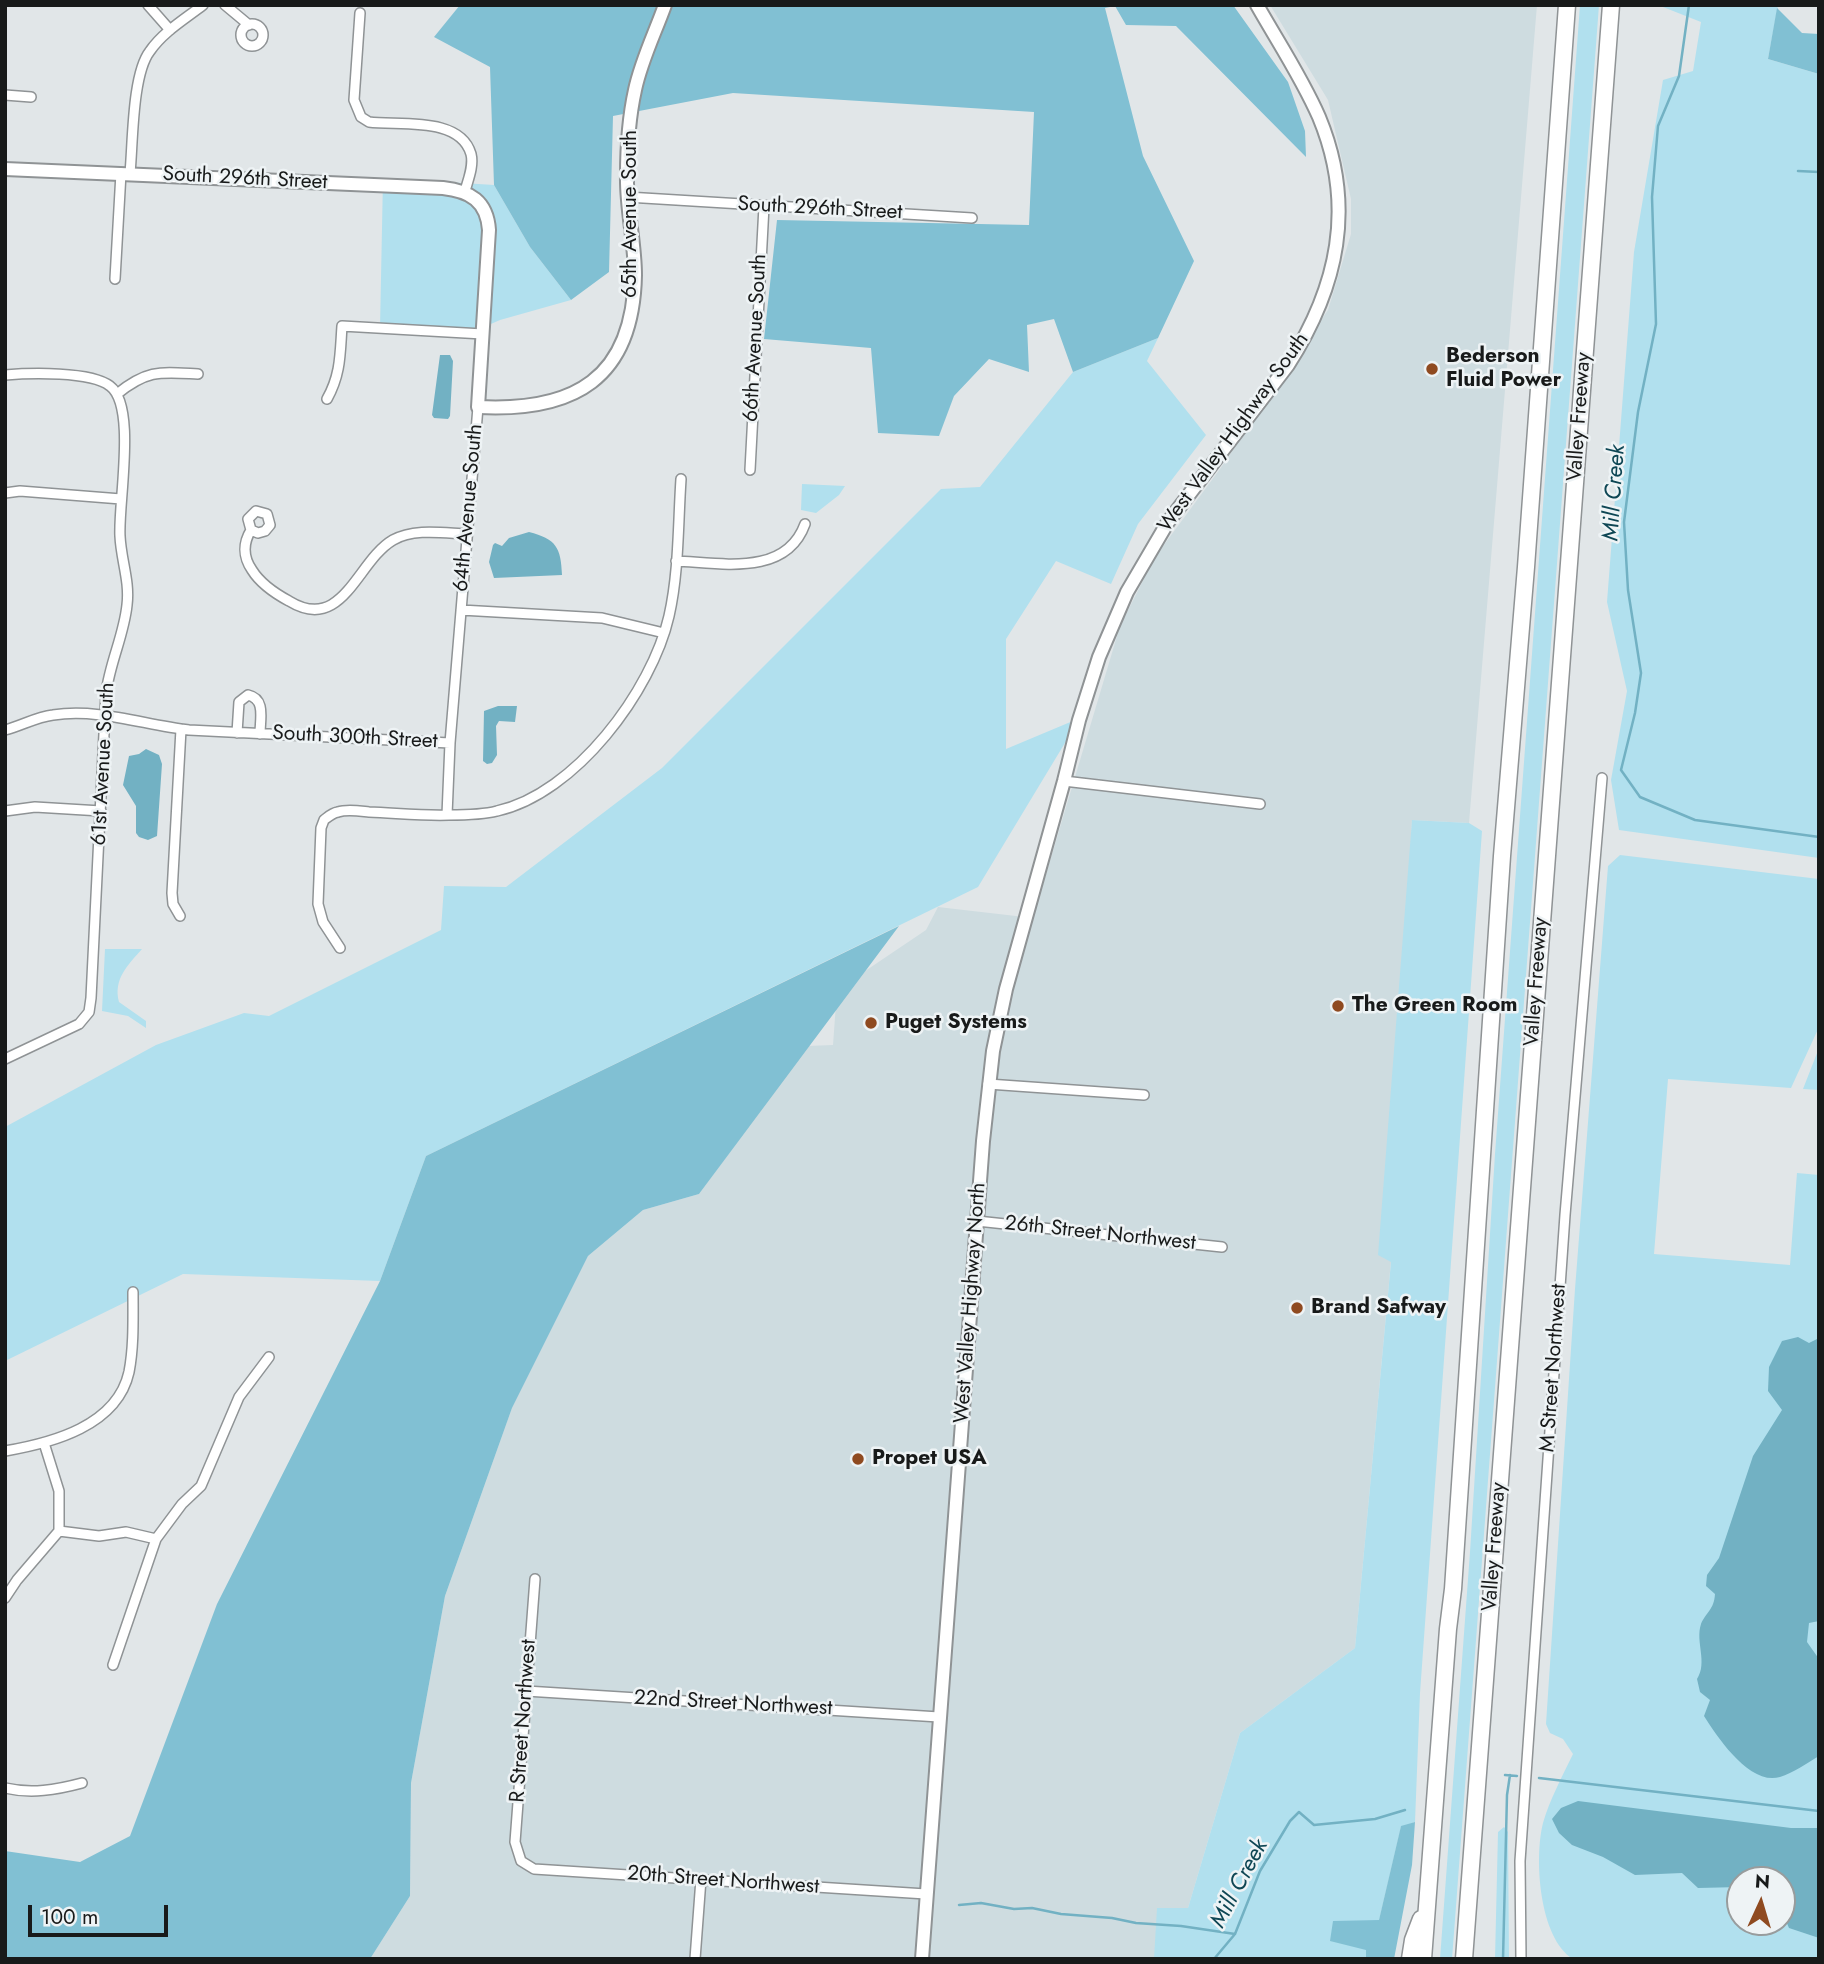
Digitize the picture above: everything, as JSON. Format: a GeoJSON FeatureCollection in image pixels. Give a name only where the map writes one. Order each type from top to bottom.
{"type":"FeatureCollection","features":[{"type":"Feature","properties":{"kind":"highway","name":"Valley Freeway"},"geometry":{"type":"LineString","coordinates":[[1423,1959],[1453,1589],[1502,856],[1567,5]]}},
{"type":"Feature","properties":{"kind":"highway","name":"Valley Freeway"},"geometry":{"type":"LineString","coordinates":[[1464,1959],[1611,5]]}},
{"type":"Feature","properties":{"kind":"highway"},"geometry":{"type":"LineString","coordinates":[[1474,1959],[1483,1707]]}},
{"type":"Feature","properties":{"kind":"highway"},"geometry":{"type":"LineString","coordinates":[[1410,1959],[1413,1940],[1427,1904]]}},
{"type":"Feature","properties":{"kind":"main road","name":"65th Avenue South"},"geometry":{"type":"LineString","coordinates":[[478,407],[521,407],[562,398],[599,378],[614,357],[626,330],[635,274],[627,197],[629,135],[635,90],[665,5]]}},
{"type":"Feature","properties":{"kind":"main road","name":"West Valley Highway South"},"geometry":{"type":"LineString","coordinates":[[1065,781],[1093,673],[1127,592],[1168,522],[1288,365],[1304,340],[1321,306],[1333,267],[1338,203],[1328,144],[1305,88],[1257,5]]}},
{"type":"Feature","properties":{"kind":"main road","name":"South 296th Street"},"geometry":{"type":"LineString","coordinates":[[5,169],[430,187],[465,191],[480,202]]}},
{"type":"Feature","properties":{"kind":"main road","name":"64th Avenue South"},"geometry":{"type":"LineString","coordinates":[[478,407],[489,238],[488,220],[480,202]]}},
{"type":"Feature","properties":{"kind":"main road","name":"West Valley Highway North"},"geometry":{"type":"LineString","coordinates":[[922,1959],[988,1084],[1006,989],[1065,781]]}},
{"type":"Feature","properties":{"kind":"street"},"geometry":{"type":"LineString","coordinates":[[148,5],[170,30]]}},
{"type":"Feature","properties":{"kind":"street"},"geometry":{"type":"LineString","coordinates":[[115,279],[125,173],[144,59],[170,30],[203,5]]}},
{"type":"Feature","properties":{"kind":"street"},"geometry":{"type":"LineString","coordinates":[[225,5],[249,24]]}},
{"type":"Feature","properties":{"kind":"street"},"geometry":{"type":"LineString","coordinates":[[360,13],[354,100],[361,117],[369,122],[439,126],[451,131],[467,146],[472,156],[465,191]]}},
{"type":"Feature","properties":{"kind":"street"},"geometry":{"type":"LineString","coordinates":[[5,96],[31,97]]}},
{"type":"Feature","properties":{"kind":"street","name":"South 296th Street"},"geometry":{"type":"LineString","coordinates":[[627,197],[972,218]]}},
{"type":"Feature","properties":{"kind":"street","name":"66th Avenue South"},"geometry":{"type":"LineString","coordinates":[[750,470],[764,206]]}},
{"type":"Feature","properties":{"kind":"street"},"geometry":{"type":"LineString","coordinates":[[327,399],[337,382],[342,326],[483,334]]}},
{"type":"Feature","properties":{"kind":"street"},"geometry":{"type":"LineString","coordinates":[[5,375],[54,374],[88,378],[106,383],[113,387],[117,394],[136,379],[148,374],[198,374]]}},
{"type":"Feature","properties":{"kind":"street","name":"61st Avenue South"},"geometry":{"type":"LineString","coordinates":[[5,1059],[79,1024],[89,1012],[92,998],[108,676],[124,625],[127,598],[126,573],[120,546],[125,422],[117,394]]}},
{"type":"Feature","properties":{"kind":"street","name":"64th Avenue South"},"geometry":{"type":"LineString","coordinates":[[447,815],[450,743],[478,407]]}},
{"type":"Feature","properties":{"kind":"street"},"geometry":{"type":"LineString","coordinates":[[340,948],[323,922],[318,904],[321,828],[324,820],[341,810],[447,815],[497,811],[532,797],[591,755],[650,670],[664,633],[673,598],[681,479]]}},
{"type":"Feature","properties":{"kind":"street"},"geometry":{"type":"LineString","coordinates":[[5,493],[20,491],[121,499]]}},
{"type":"Feature","properties":{"kind":"street"},"geometry":{"type":"LineString","coordinates":[[676,561],[762,563],[795,544],[805,524]]}},
{"type":"Feature","properties":{"kind":"street"},"geometry":{"type":"LineString","coordinates":[[251,530],[246,538],[245,552],[255,575],[292,603],[316,609],[330,605],[340,598],[377,553],[395,539],[416,533],[467,534]]}},
{"type":"Feature","properties":{"kind":"street"},"geometry":{"type":"LineString","coordinates":[[461,610],[602,618],[664,633]]}},
{"type":"Feature","properties":{"kind":"street","name":"South 300th Street"},"geometry":{"type":"LineString","coordinates":[[237,733],[239,702],[245,696],[252,695],[260,703],[260,734]]}},
{"type":"Feature","properties":{"kind":"street","name":"South 300th Street"},"geometry":{"type":"LineString","coordinates":[[5,730],[49,715],[92,712],[181,729],[450,743]]}},
{"type":"Feature","properties":{"kind":"street"},"geometry":{"type":"LineString","coordinates":[[180,916],[173,904],[172,893],[181,729]]}},
{"type":"Feature","properties":{"kind":"street","name":"M Street Northwest"},"geometry":{"type":"LineString","coordinates":[[1521,1959],[1520,1861],[1565,1215],[1602,778]]}},
{"type":"Feature","properties":{"kind":"street"},"geometry":{"type":"LineString","coordinates":[[1065,781],[1260,804]]}},
{"type":"Feature","properties":{"kind":"street"},"geometry":{"type":"LineString","coordinates":[[5,811],[35,807],[101,811]]}},
{"type":"Feature","properties":{"kind":"street"},"geometry":{"type":"LineString","coordinates":[[988,1084],[1144,1095]]}},
{"type":"Feature","properties":{"kind":"street","name":"26th Street Northwest"},"geometry":{"type":"LineString","coordinates":[[977,1221],[1222,1247]]}},
{"type":"Feature","properties":{"kind":"street"},"geometry":{"type":"LineString","coordinates":[[5,1451],[44,1443],[86,1425],[104,1415],[118,1400],[128,1375],[132,1352],[133,1292]]}},
{"type":"Feature","properties":{"kind":"street"},"geometry":{"type":"LineString","coordinates":[[113,1665],[156,1539],[182,1504],[201,1486],[239,1397],[269,1357]]}},
{"type":"Feature","properties":{"kind":"street"},"geometry":{"type":"LineString","coordinates":[[5,1598],[59,1531],[58,1490],[44,1443]]}},
{"type":"Feature","properties":{"kind":"street"},"geometry":{"type":"LineString","coordinates":[[59,1531],[99,1536],[126,1532],[156,1539]]}},
{"type":"Feature","properties":{"kind":"street","name":"R Street Northwest"},"geometry":{"type":"LineString","coordinates":[[522,1861],[515,1842],[535,1579]]}},
{"type":"Feature","properties":{"kind":"street","name":"22nd Street Northwest"},"geometry":{"type":"LineString","coordinates":[[526,1691],[939,1717]]}},
{"type":"Feature","properties":{"kind":"street"},"geometry":{"type":"LineString","coordinates":[[5,1788],[18,1791],[58,1790],[82,1783]]}},
{"type":"Feature","properties":{"kind":"street","name":"20th Street Northwest"},"geometry":{"type":"LineString","coordinates":[[522,1861],[534,1869],[926,1894]]}},
{"type":"Feature","properties":{"kind":"street"},"geometry":{"type":"LineString","coordinates":[[695,1959],[701,1879]]}},
{"type":"Feature","properties":{"kind":"shaded area"},"geometry":{"type":"Polygon","coordinates":[[[460,5],[1233,5],[1288,82],[1305,131],[1306,157],[1176,26],[1126,25],[1115,6],[1105,8],[1143,156],[1194,261],[1158,338],[1073,372],[1054,319],[1027,325],[1029,372],[989,359],[954,396],[939,436],[878,433],[871,348],[764,339],[777,220],[1029,225],[1034,112],[733,93],[613,116],[609,272],[571,300],[530,247],[494,185],[490,67],[434,37],[460,5]]]}},
{"type":"Feature","properties":{"kind":"shaded area"},"geometry":{"type":"Polygon","coordinates":[[[1270,5],[1537,5],[1469,823],[1412,820],[1391,1261],[1355,1648],[1240,1733],[1188,1908],[1154,1959],[370,1959],[410,1896],[411,1783],[445,1596],[512,1408],[588,1256],[643,1210],[699,1194],[807,1046],[833,1045],[837,990],[926,930],[938,907],[1033,918],[1120,626],[1155,557],[1220,469],[1328,310],[1351,234],[1351,199],[1328,100],[1270,5]]]}},
{"type":"Feature","properties":{"kind":"shaded area"},"geometry":{"type":"Polygon","coordinates":[[[1580,5],[1599,5],[1452,1959],[1440,1959],[1470,1552],[1495,1154],[1580,5]]]}},
{"type":"Feature","properties":{"kind":"shaded area"},"geometry":{"type":"Polygon","coordinates":[[[1663,5],[1778,5],[1768,59],[1819,74],[1819,858],[1619,830],[1611,780],[1627,691],[1607,602],[1634,252],[1663,80],[1693,71],[1701,22],[1663,5]]]}},
{"type":"Feature","properties":{"kind":"shaded area"},"geometry":{"type":"Polygon","coordinates":[[[1777,8],[1802,33],[1819,34],[1819,74],[1768,59],[1777,8]]]}},
{"type":"Feature","properties":{"kind":"shaded area"},"geometry":{"type":"Polygon","coordinates":[[[383,178],[494,185],[530,247],[571,300],[500,320],[484,327],[483,334],[380,328],[383,178]]]}},
{"type":"Feature","properties":{"kind":"shaded area"},"geometry":{"type":"Polygon","coordinates":[[[1158,338],[1147,361],[1206,435],[1138,524],[1111,584],[1056,561],[1006,639],[1006,749],[1080,718],[978,887],[426,1156],[380,1281],[183,1274],[5,1361],[5,1127],[156,1045],[244,1013],[269,1016],[441,930],[444,886],[506,887],[662,768],[941,489],[980,487],[1073,372],[1158,338]]]}},
{"type":"Feature","properties":{"kind":"shaded area"},"geometry":{"type":"Polygon","coordinates":[[[440,355],[450,355],[453,361],[448,419],[434,418],[432,415],[440,355]]]}},
{"type":"Feature","properties":{"kind":"shaded area"},"geometry":{"type":"Polygon","coordinates":[[[802,484],[845,486],[839,495],[816,513],[801,510],[802,484]]]}},
{"type":"Feature","properties":{"kind":"shaded area"},"geometry":{"type":"Polygon","coordinates":[[[529,532],[551,541],[555,546],[560,557],[562,575],[494,578],[489,562],[493,545],[495,543],[502,546],[509,538],[529,532]]]}},
{"type":"Feature","properties":{"kind":"shaded area"},"geometry":{"type":"Polygon","coordinates":[[[498,706],[517,706],[515,722],[499,721],[496,726],[497,755],[492,763],[487,764],[483,761],[484,711],[498,706]]]}},
{"type":"Feature","properties":{"kind":"shaded area"},"geometry":{"type":"Polygon","coordinates":[[[146,749],[159,755],[162,764],[157,836],[148,840],[136,833],[136,806],[123,785],[129,756],[146,749]]]}},
{"type":"Feature","properties":{"kind":"shaded area"},"geometry":{"type":"Polygon","coordinates":[[[1412,820],[1469,823],[1482,831],[1420,1693],[1415,1822],[1401,1827],[1379,1921],[1333,1921],[1367,1950],[1366,1959],[1154,1959],[1157,1908],[1188,1908],[1240,1733],[1355,1648],[1391,1262],[1378,1255],[1412,820]]]}},
{"type":"Feature","properties":{"kind":"shaded area"},"geometry":{"type":"Polygon","coordinates":[[[1620,855],[1819,879],[1819,1027],[1791,1088],[1668,1079],[1654,1254],[1790,1265],[1797,1173],[1819,1175],[1819,1959],[1573,1959],[1562,1949],[1546,1916],[1540,1876],[1540,1838],[1553,1797],[1573,1754],[1563,1739],[1550,1733],[1546,1724],[1575,1289],[1608,866],[1620,855]]]}},
{"type":"Feature","properties":{"kind":"shaded area"},"geometry":{"type":"Polygon","coordinates":[[[899,926],[699,1194],[643,1210],[588,1256],[512,1408],[445,1596],[411,1783],[410,1896],[370,1959],[5,1959],[5,1851],[80,1862],[130,1836],[217,1604],[380,1281],[426,1156],[899,926]]]}},
{"type":"Feature","properties":{"kind":"shaded area"},"geometry":{"type":"Polygon","coordinates":[[[105,949],[142,949],[123,973],[118,994],[119,1002],[146,1021],[146,1028],[128,1016],[102,1011],[105,949]]]}},
{"type":"Feature","properties":{"kind":"shaded area"},"geometry":{"type":"Polygon","coordinates":[[[1819,1048],[1819,1090],[1803,1089],[1819,1048]]]}},
{"type":"Feature","properties":{"kind":"shaded area"},"geometry":{"type":"Polygon","coordinates":[[[1798,1337],[1809,1343],[1819,1338],[1819,1621],[1809,1623],[1807,1642],[1819,1659],[1819,1756],[1785,1775],[1769,1778],[1757,1774],[1736,1758],[1704,1716],[1710,1700],[1700,1692],[1697,1679],[1702,1659],[1699,1638],[1701,1624],[1715,1594],[1706,1586],[1707,1575],[1719,1558],[1753,1456],[1782,1410],[1768,1391],[1769,1367],[1782,1341],[1798,1337]]]}},
{"type":"Feature","properties":{"kind":"shaded area"},"geometry":{"type":"Polygon","coordinates":[[[1578,1801],[1791,1828],[1819,1828],[1819,1938],[1796,1930],[1796,1866],[1726,1866],[1726,1887],[1698,1888],[1682,1873],[1635,1875],[1603,1857],[1572,1845],[1559,1833],[1552,1819],[1561,1808],[1578,1801]]]}},
{"type":"Feature","properties":{"kind":"shaded area"},"geometry":{"type":"Polygon","coordinates":[[[1415,1822],[1412,1865],[1394,1959],[1366,1959],[1366,1950],[1330,1941],[1333,1921],[1379,1920],[1401,1826],[1415,1822]]]}},
{"type":"Feature","properties":{"kind":"shaded area"},"geometry":{"type":"Polygon","coordinates":[[[1504,1827],[1508,1832],[1509,1959],[1495,1959],[1498,1832],[1504,1827]]]}},
{"type":"Feature","properties":{"kind":"waterway","name":"Mill Creek"},"geometry":{"type":"LineString","coordinates":[[1689,5],[1679,76],[1658,126],[1652,197],[1656,324],[1638,412],[1624,522],[1628,590],[1641,673],[1635,713],[1621,770],[1640,797],[1695,820],[1819,837]]}},
{"type":"Feature","properties":{"kind":"waterway"},"geometry":{"type":"LineString","coordinates":[[1798,171],[1819,172]]}},
{"type":"Feature","properties":{"kind":"waterway","name":"Mill Creek"},"geometry":{"type":"LineString","coordinates":[[1505,1775],[1517,1776]]}},
{"type":"Feature","properties":{"kind":"waterway"},"geometry":{"type":"LineString","coordinates":[[1503,1959],[1507,1795],[1510,1775]]}},
{"type":"Feature","properties":{"kind":"waterway","name":"Mill Creek"},"geometry":{"type":"LineString","coordinates":[[1539,1778],[1819,1811]]}},
{"type":"Feature","properties":{"kind":"waterway","name":"Mill Creek"},"geometry":{"type":"LineString","coordinates":[[1214,1959],[1235,1934],[1260,1871],[1290,1821],[1299,1812],[1314,1825],[1375,1819],[1405,1810]]}},
{"type":"Feature","properties":{"kind":"waterway"},"geometry":{"type":"LineString","coordinates":[[959,1905],[981,1903],[1014,1909],[1032,1908],[1061,1914],[1235,1934]]}},
{"type":"Feature","properties":{"kind":"place","name":"Bederson Fluid Power"},"geometry":{"type":"Point","coordinates":[1432,369]}},
{"type":"Feature","properties":{"kind":"place","name":"The Green Room"},"geometry":{"type":"Point","coordinates":[1338,1006]}},
{"type":"Feature","properties":{"kind":"place","name":"Puget Systems"},"geometry":{"type":"Point","coordinates":[871,1023]}},
{"type":"Feature","properties":{"kind":"place","name":"Brand Safway"},"geometry":{"type":"Point","coordinates":[1297,1308]}},
{"type":"Feature","properties":{"kind":"place","name":"Propet USA"},"geometry":{"type":"Point","coordinates":[858,1459]}}]}
